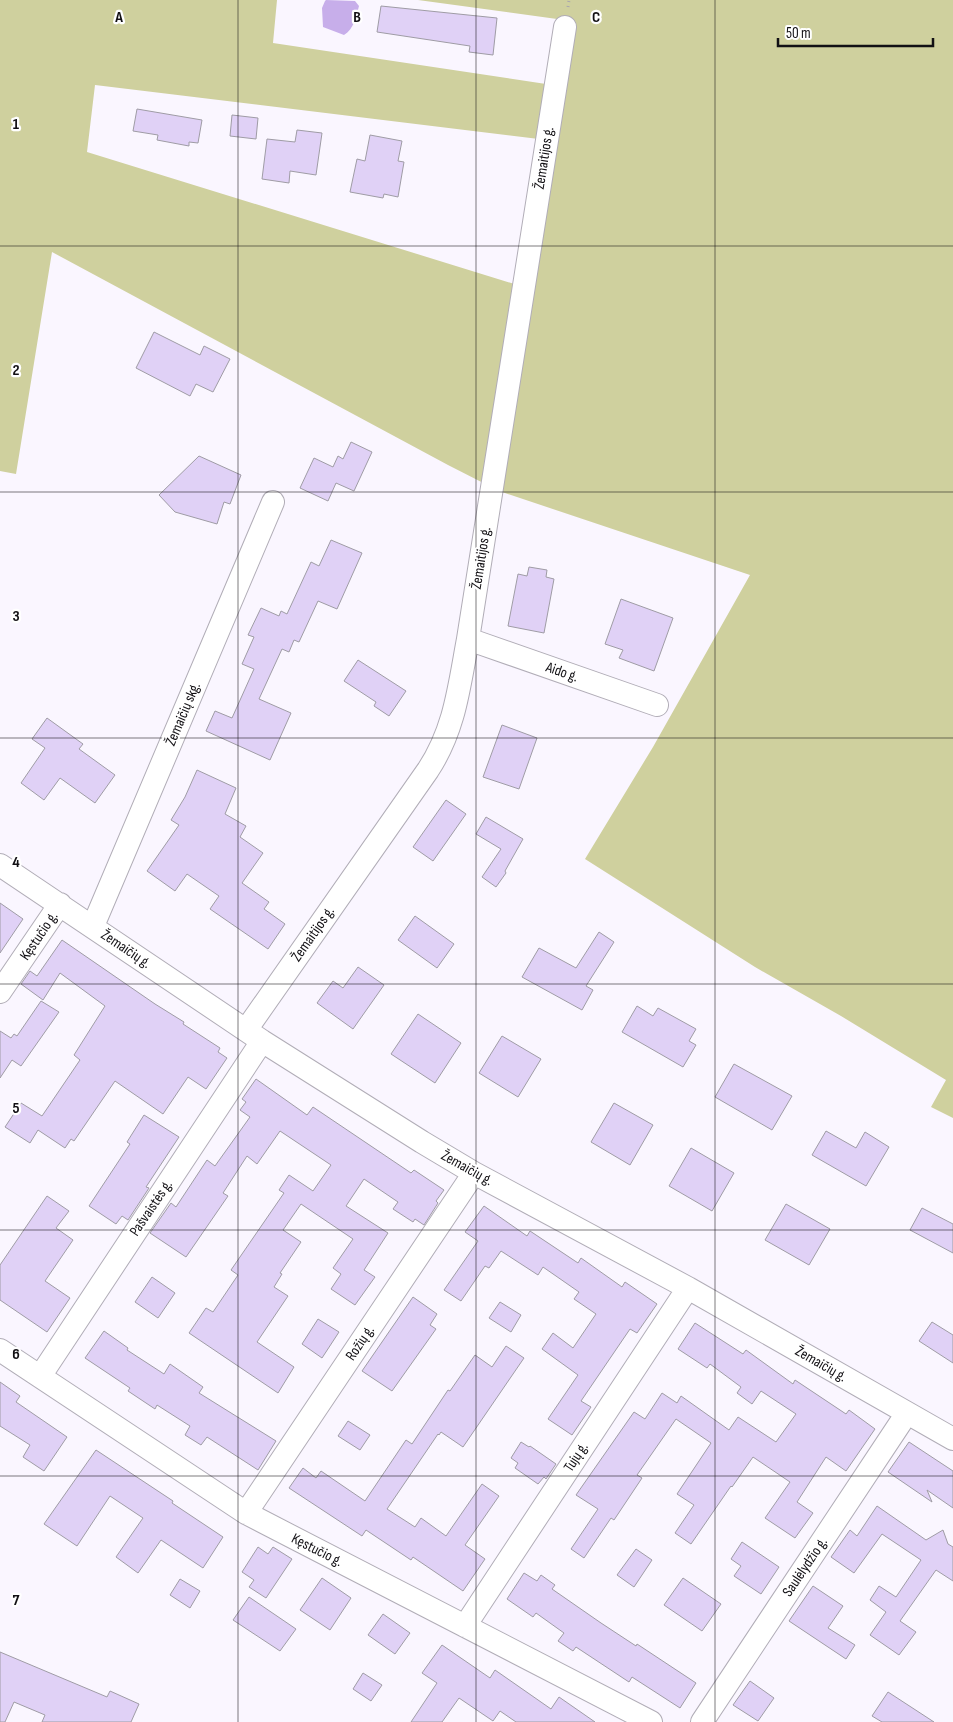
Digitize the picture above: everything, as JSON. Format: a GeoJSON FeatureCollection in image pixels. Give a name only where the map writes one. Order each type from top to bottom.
{"type":"FeatureCollection","features":[{"type":"Feature","properties":{"kind":"street","name":"Žemaitijos g."},"geometry":{"type":"LineString","coordinates":[[254,1036],[440,752],[451,725],[468,639],[565,27]]}},
{"type":"Feature","properties":{"kind":"street","name":"Žemaičių skg."},"geometry":{"type":"LineString","coordinates":[[94,926],[273,502]]}},
{"type":"Feature","properties":{"kind":"street","name":"Aido g."},"geometry":{"type":"LineString","coordinates":[[468,639],[657,705]]}},
{"type":"Feature","properties":{"kind":"street","name":"Žemaičių g."},"geometry":{"type":"LineString","coordinates":[[0,865],[94,926],[254,1036],[413,1137],[474,1173],[688,1288],[953,1439]]}},
{"type":"Feature","properties":{"kind":"street","name":"Kęstučio g."},"geometry":{"type":"LineString","coordinates":[[0,992],[60,904]]}},
{"type":"Feature","properties":{"kind":"street","name":"Pašvaistės g."},"geometry":{"type":"LineString","coordinates":[[40,1375],[254,1036]]}},
{"type":"Feature","properties":{"kind":"street","name":"Rožių g."},"geometry":{"type":"LineString","coordinates":[[246,1514],[474,1173]]}},
{"type":"Feature","properties":{"kind":"street","name":"Tujų g."},"geometry":{"type":"LineString","coordinates":[[465,1626],[688,1288]]}},
{"type":"Feature","properties":{"kind":"street","name":"Kęstučio g."},"geometry":{"type":"LineString","coordinates":[[0,1350],[246,1514],[651,1722]]}},
{"type":"Feature","properties":{"kind":"street","name":"Saulėlydžio g."},"geometry":{"type":"LineString","coordinates":[[702,1722],[907,1413]]}},
{"type":"Feature","properties":{"kind":"green space"},"geometry":{"type":"Polygon","coordinates":[[[0,0],[277,0],[273,43],[546,84],[557,19],[418,0],[953,0],[953,1118],[931,1107],[946,1080],[841,1016],[755,967],[585,859],[653,747],[750,575],[499,491],[52,252],[16,474],[0,471],[0,0]],[[95,85],[87,152],[524,287],[547,140],[95,85]]]}},
{"type":"Feature","properties":{"kind":"shaded area"},"geometry":{"type":"Polygon","coordinates":[[[326,0],[355,1],[359,6],[352,26],[344,35],[323,27],[322,8],[326,0]]]}},
{"type":"Feature","properties":{"kind":"building"},"geometry":{"type":"Polygon","coordinates":[[[381,6],[497,18],[493,55],[469,52],[470,46],[377,32],[381,6]]]}},
{"type":"Feature","properties":{"kind":"building"},"geometry":{"type":"Polygon","coordinates":[[[137,109],[202,120],[198,143],[189,142],[189,146],[157,140],[158,135],[133,131],[137,109]]]}},
{"type":"Feature","properties":{"kind":"building"},"geometry":{"type":"Polygon","coordinates":[[[232,115],[258,118],[256,139],[230,136],[232,115]]]}},
{"type":"Feature","properties":{"kind":"building"},"geometry":{"type":"Polygon","coordinates":[[[297,130],[322,133],[316,175],[290,171],[289,183],[262,179],[267,139],[295,142],[297,130]]]}},
{"type":"Feature","properties":{"kind":"building"},"geometry":{"type":"Polygon","coordinates":[[[370,135],[402,141],[398,161],[404,162],[398,197],[384,194],[383,198],[350,192],[357,159],[365,161],[370,135]]]}},
{"type":"Feature","properties":{"kind":"building"},"geometry":{"type":"Polygon","coordinates":[[[154,332],[200,355],[204,346],[230,359],[213,392],[196,384],[190,396],[136,368],[154,332]]]}},
{"type":"Feature","properties":{"kind":"building"},"geometry":{"type":"Polygon","coordinates":[[[351,442],[372,452],[354,491],[336,483],[328,501],[300,488],[314,458],[333,467],[338,456],[343,459],[351,442]]]}},
{"type":"Feature","properties":{"kind":"building"},"geometry":{"type":"Polygon","coordinates":[[[199,456],[241,475],[230,504],[224,502],[217,524],[175,512],[159,495],[199,456]]]}},
{"type":"Feature","properties":{"kind":"building"},"geometry":{"type":"Polygon","coordinates":[[[331,540],[362,553],[337,609],[318,601],[299,642],[294,640],[289,652],[282,649],[259,699],[291,713],[270,760],[206,731],[215,711],[232,718],[254,669],[242,664],[254,637],[248,635],[261,608],[279,616],[281,611],[287,614],[311,562],[319,566],[331,540]]]}},
{"type":"Feature","properties":{"kind":"building"},"geometry":{"type":"Polygon","coordinates":[[[529,567],[547,570],[546,577],[554,579],[544,633],[508,626],[518,574],[527,576],[529,567]]]}},
{"type":"Feature","properties":{"kind":"building"},"geometry":{"type":"Polygon","coordinates":[[[621,599],[673,618],[654,671],[619,658],[623,650],[605,644],[621,599]]]}},
{"type":"Feature","properties":{"kind":"building"},"geometry":{"type":"Polygon","coordinates":[[[358,660],[406,691],[389,716],[374,706],[376,702],[344,681],[358,660]]]}},
{"type":"Feature","properties":{"kind":"building"},"geometry":{"type":"Polygon","coordinates":[[[47,718],[83,744],[79,749],[115,775],[95,803],[60,778],[44,800],[21,783],[45,748],[32,739],[47,718]]]}},
{"type":"Feature","properties":{"kind":"building"},"geometry":{"type":"Polygon","coordinates":[[[502,725],[537,738],[519,789],[483,777],[502,725]]]}},
{"type":"Feature","properties":{"kind":"building"},"geometry":{"type":"Polygon","coordinates":[[[197,770],[236,788],[225,814],[246,826],[240,837],[263,853],[242,883],[269,902],[264,909],[285,924],[268,949],[210,909],[219,896],[187,874],[175,891],[147,871],[179,825],[171,820],[185,797],[197,770]]]}},
{"type":"Feature","properties":{"kind":"building"},"geometry":{"type":"Polygon","coordinates":[[[446,800],[466,814],[433,861],[413,847],[446,800]]]}},
{"type":"Feature","properties":{"kind":"building"},"geometry":{"type":"Polygon","coordinates":[[[486,817],[523,839],[505,871],[506,873],[496,887],[482,877],[501,849],[476,834],[486,817]]]}},
{"type":"Feature","properties":{"kind":"building"},"geometry":{"type":"Polygon","coordinates":[[[0,903],[23,919],[0,953],[0,903]]]}},
{"type":"Feature","properties":{"kind":"building"},"geometry":{"type":"Polygon","coordinates":[[[415,916],[454,944],[437,968],[398,940],[415,916]]]}},
{"type":"Feature","properties":{"kind":"building"},"geometry":{"type":"Polygon","coordinates":[[[599,932],[614,942],[586,986],[593,990],[582,1010],[522,977],[539,948],[576,968],[599,932]]]}},
{"type":"Feature","properties":{"kind":"building"},"geometry":{"type":"Polygon","coordinates":[[[62,940],[184,1022],[183,1024],[220,1048],[218,1052],[227,1058],[206,1089],[188,1077],[163,1114],[115,1081],[74,1141],[71,1139],[65,1148],[38,1130],[30,1143],[5,1127],[21,1103],[42,1116],[80,1060],[74,1055],[105,1006],[60,973],[43,1000],[21,984],[30,971],[37,976],[62,940]]]}},
{"type":"Feature","properties":{"kind":"building"},"geometry":{"type":"Polygon","coordinates":[[[358,967],[384,985],[353,1029],[317,1003],[333,981],[343,988],[358,967]]]}},
{"type":"Feature","properties":{"kind":"building"},"geometry":{"type":"Polygon","coordinates":[[[41,1001],[59,1012],[21,1066],[12,1060],[0,1078],[0,1031],[11,1038],[14,1034],[17,1036],[41,1001]]]}},
{"type":"Feature","properties":{"kind":"building"},"geometry":{"type":"Polygon","coordinates":[[[637,1006],[653,1016],[658,1008],[696,1029],[689,1041],[696,1045],[683,1067],[622,1032],[637,1006]]]}},
{"type":"Feature","properties":{"kind":"building"},"geometry":{"type":"Polygon","coordinates":[[[418,1014],[461,1043],[435,1083],[391,1054],[418,1014]]]}},
{"type":"Feature","properties":{"kind":"building"},"geometry":{"type":"Polygon","coordinates":[[[502,1036],[541,1059],[518,1097],[479,1073],[502,1036]]]}},
{"type":"Feature","properties":{"kind":"building"},"geometry":{"type":"Polygon","coordinates":[[[734,1064],[792,1096],[772,1130],[715,1097],[734,1064]]]}},
{"type":"Feature","properties":{"kind":"building"},"geometry":{"type":"Polygon","coordinates":[[[256,1079],[307,1115],[313,1107],[411,1173],[414,1170],[444,1190],[424,1225],[415,1219],[413,1222],[393,1209],[398,1202],[364,1179],[346,1206],[388,1233],[364,1270],[375,1277],[355,1305],[331,1289],[341,1274],[333,1268],[353,1239],[301,1204],[283,1230],[301,1242],[280,1273],[282,1274],[274,1287],[288,1296],[257,1342],[294,1367],[278,1393],[189,1333],[206,1308],[213,1312],[238,1275],[231,1270],[284,1193],[279,1190],[289,1175],[313,1191],[331,1165],[280,1131],[257,1164],[247,1156],[223,1193],[228,1196],[186,1257],[150,1233],[171,1203],[176,1207],[207,1160],[215,1166],[250,1117],[240,1110],[246,1102],[242,1099],[256,1079]]]}},
{"type":"Feature","properties":{"kind":"building"},"geometry":{"type":"Polygon","coordinates":[[[614,1103],[653,1125],[630,1165],[591,1142],[614,1103]]]}},
{"type":"Feature","properties":{"kind":"building"},"geometry":{"type":"Polygon","coordinates":[[[144,1115],[179,1137],[146,1187],[149,1188],[128,1220],[122,1216],[116,1224],[89,1206],[130,1144],[127,1142],[144,1115]]]}},
{"type":"Feature","properties":{"kind":"building"},"geometry":{"type":"Polygon","coordinates":[[[826,1131],[856,1148],[865,1132],[889,1147],[866,1186],[812,1155],[826,1131]]]}},
{"type":"Feature","properties":{"kind":"building"},"geometry":{"type":"Polygon","coordinates":[[[691,1148],[734,1173],[712,1211],[669,1186],[691,1148]]]}},
{"type":"Feature","properties":{"kind":"building"},"geometry":{"type":"Polygon","coordinates":[[[47,1196],[69,1211],[56,1228],[73,1240],[45,1281],[70,1298],[47,1332],[0,1300],[0,1265],[47,1196]]]}},
{"type":"Feature","properties":{"kind":"building"},"geometry":{"type":"Polygon","coordinates":[[[786,1204],[830,1229],[809,1265],[765,1240],[786,1204]]]}},
{"type":"Feature","properties":{"kind":"building"},"geometry":{"type":"Polygon","coordinates":[[[484,1206],[527,1236],[530,1231],[578,1263],[581,1258],[622,1287],[625,1282],[657,1304],[637,1333],[630,1329],[581,1401],[591,1407],[572,1435],[548,1419],[578,1375],[542,1349],[553,1333],[573,1348],[596,1314],[574,1299],[579,1292],[543,1267],[538,1275],[501,1251],[489,1268],[485,1266],[461,1301],[444,1290],[478,1241],[465,1232],[484,1206]]]}},
{"type":"Feature","properties":{"kind":"building"},"geometry":{"type":"Polygon","coordinates":[[[922,1208],[953,1224],[953,1253],[910,1230],[922,1208]]]}},
{"type":"Feature","properties":{"kind":"building"},"geometry":{"type":"Polygon","coordinates":[[[152,1277],[175,1293],[158,1318],[135,1302],[152,1277]]]}},
{"type":"Feature","properties":{"kind":"building"},"geometry":{"type":"Polygon","coordinates":[[[413,1297],[437,1314],[430,1325],[436,1329],[392,1391],[362,1371],[413,1297]]]}},
{"type":"Feature","properties":{"kind":"building"},"geometry":{"type":"Polygon","coordinates":[[[500,1302],[521,1315],[511,1332],[489,1318],[500,1302]]]}},
{"type":"Feature","properties":{"kind":"building"},"geometry":{"type":"Polygon","coordinates":[[[318,1319],[339,1332],[322,1358],[302,1344],[318,1319]]]}},
{"type":"Feature","properties":{"kind":"building"},"geometry":{"type":"Polygon","coordinates":[[[932,1322],[953,1335],[953,1363],[919,1341],[932,1322]]]}},
{"type":"Feature","properties":{"kind":"building"},"geometry":{"type":"Polygon","coordinates":[[[695,1323],[743,1354],[746,1350],[793,1384],[795,1380],[846,1414],[849,1410],[875,1429],[846,1471],[826,1457],[797,1502],[813,1513],[795,1538],[765,1518],[790,1482],[753,1457],[691,1544],[675,1533],[694,1505],[677,1494],[711,1443],[676,1419],[637,1475],[642,1478],[614,1520],[611,1518],[584,1558],[571,1549],[598,1509],[576,1495],[634,1412],[645,1419],[662,1393],[677,1403],[681,1396],[729,1430],[738,1417],[776,1442],[796,1414],[761,1391],[752,1404],[737,1393],[741,1387],[710,1364],[707,1368],[678,1349],[695,1323]]]}},
{"type":"Feature","properties":{"kind":"building"},"geometry":{"type":"Polygon","coordinates":[[[104,1331],[128,1348],[127,1350],[164,1374],[170,1364],[203,1387],[199,1393],[276,1441],[258,1470],[207,1437],[201,1445],[185,1435],[190,1426],[157,1405],[155,1409],[128,1391],[130,1388],[85,1358],[104,1331]]]}},
{"type":"Feature","properties":{"kind":"building"},"geometry":{"type":"Polygon","coordinates":[[[506,1346],[524,1358],[463,1447],[441,1432],[438,1434],[387,1509],[415,1527],[421,1518],[446,1536],[482,1484],[499,1496],[465,1545],[485,1559],[463,1591],[413,1557],[411,1560],[366,1530],[362,1536],[289,1488],[303,1468],[316,1478],[321,1471],[365,1501],[406,1440],[412,1444],[448,1390],[450,1391],[475,1355],[492,1367],[506,1346]]]}},
{"type":"Feature","properties":{"kind":"building"},"geometry":{"type":"Polygon","coordinates":[[[0,1382],[20,1396],[16,1402],[67,1437],[44,1471],[23,1457],[30,1445],[0,1426],[0,1382]]]}},
{"type":"Feature","properties":{"kind":"building"},"geometry":{"type":"Polygon","coordinates":[[[348,1421],[370,1435],[360,1450],[338,1436],[348,1421]]]}},
{"type":"Feature","properties":{"kind":"building"},"geometry":{"type":"Polygon","coordinates":[[[521,1442],[556,1464],[546,1479],[544,1477],[538,1484],[515,1468],[518,1463],[511,1458],[521,1442]]]}},
{"type":"Feature","properties":{"kind":"building"},"geometry":{"type":"Polygon","coordinates":[[[909,1442],[953,1471],[953,1508],[927,1490],[932,1502],[888,1472],[909,1442]]]}},
{"type":"Feature","properties":{"kind":"building"},"geometry":{"type":"Polygon","coordinates":[[[96,1450],[223,1537],[203,1568],[161,1540],[138,1573],[116,1557],[143,1518],[110,1496],[77,1546],[44,1524],[96,1450]]]}},
{"type":"Feature","properties":{"kind":"building"},"geometry":{"type":"Polygon","coordinates":[[[877,1506],[926,1540],[943,1530],[948,1544],[953,1547],[953,1581],[936,1570],[900,1621],[916,1632],[899,1655],[870,1635],[886,1612],[870,1600],[879,1586],[896,1597],[921,1560],[882,1534],[854,1573],[831,1557],[850,1530],[857,1536],[877,1506]]]}},
{"type":"Feature","properties":{"kind":"building"},"geometry":{"type":"Polygon","coordinates":[[[742,1542],[779,1567],[761,1594],[734,1576],[741,1566],[731,1559],[742,1542]]]}},
{"type":"Feature","properties":{"kind":"building"},"geometry":{"type":"Polygon","coordinates":[[[258,1547],[268,1554],[273,1547],[292,1559],[266,1598],[249,1587],[254,1580],[242,1572],[258,1547]]]}},
{"type":"Feature","properties":{"kind":"building"},"geometry":{"type":"Polygon","coordinates":[[[636,1549],[652,1560],[634,1587],[617,1575],[636,1549]]]}},
{"type":"Feature","properties":{"kind":"building"},"geometry":{"type":"Polygon","coordinates":[[[524,1573],[537,1581],[541,1575],[555,1585],[552,1589],[636,1646],[637,1644],[696,1683],[680,1708],[632,1677],[629,1682],[576,1647],[573,1651],[558,1641],[564,1633],[536,1613],[533,1617],[507,1599],[524,1573]]]}},
{"type":"Feature","properties":{"kind":"building"},"geometry":{"type":"Polygon","coordinates":[[[322,1578],[351,1598],[330,1630],[300,1610],[322,1578]]]}},
{"type":"Feature","properties":{"kind":"building"},"geometry":{"type":"Polygon","coordinates":[[[683,1578],[721,1604],[702,1631],[664,1605],[683,1578]]]}},
{"type":"Feature","properties":{"kind":"building"},"geometry":{"type":"Polygon","coordinates":[[[180,1579],[200,1591],[190,1608],[170,1595],[180,1579]]]}},
{"type":"Feature","properties":{"kind":"building"},"geometry":{"type":"Polygon","coordinates":[[[813,1586],[843,1606],[828,1628],[855,1645],[846,1659],[789,1621],[813,1586]]]}},
{"type":"Feature","properties":{"kind":"building"},"geometry":{"type":"Polygon","coordinates":[[[249,1597],[296,1629],[280,1651],[233,1620],[249,1597]]]}},
{"type":"Feature","properties":{"kind":"building"},"geometry":{"type":"Polygon","coordinates":[[[383,1614],[410,1633],[395,1654],[368,1635],[383,1614]]]}},
{"type":"Feature","properties":{"kind":"building"},"geometry":{"type":"Polygon","coordinates":[[[442,1645],[490,1678],[495,1670],[551,1709],[559,1697],[595,1722],[516,1722],[500,1711],[493,1721],[459,1698],[442,1722],[411,1722],[437,1683],[422,1673],[442,1645]]]}},
{"type":"Feature","properties":{"kind":"building"},"geometry":{"type":"Polygon","coordinates":[[[0,1652],[107,1697],[110,1691],[139,1704],[131,1722],[42,1722],[45,1715],[14,1702],[5,1722],[0,1722],[0,1652]]]}},
{"type":"Feature","properties":{"kind":"building"},"geometry":{"type":"Polygon","coordinates":[[[363,1673],[382,1685],[371,1701],[353,1689],[363,1673]]]}},
{"type":"Feature","properties":{"kind":"building"},"geometry":{"type":"Polygon","coordinates":[[[750,1681],[774,1698],[758,1721],[733,1705],[750,1681]]]}},
{"type":"Feature","properties":{"kind":"building"},"geometry":{"type":"Polygon","coordinates":[[[888,1692],[934,1722],[882,1722],[872,1716],[888,1692]]]}}]}
